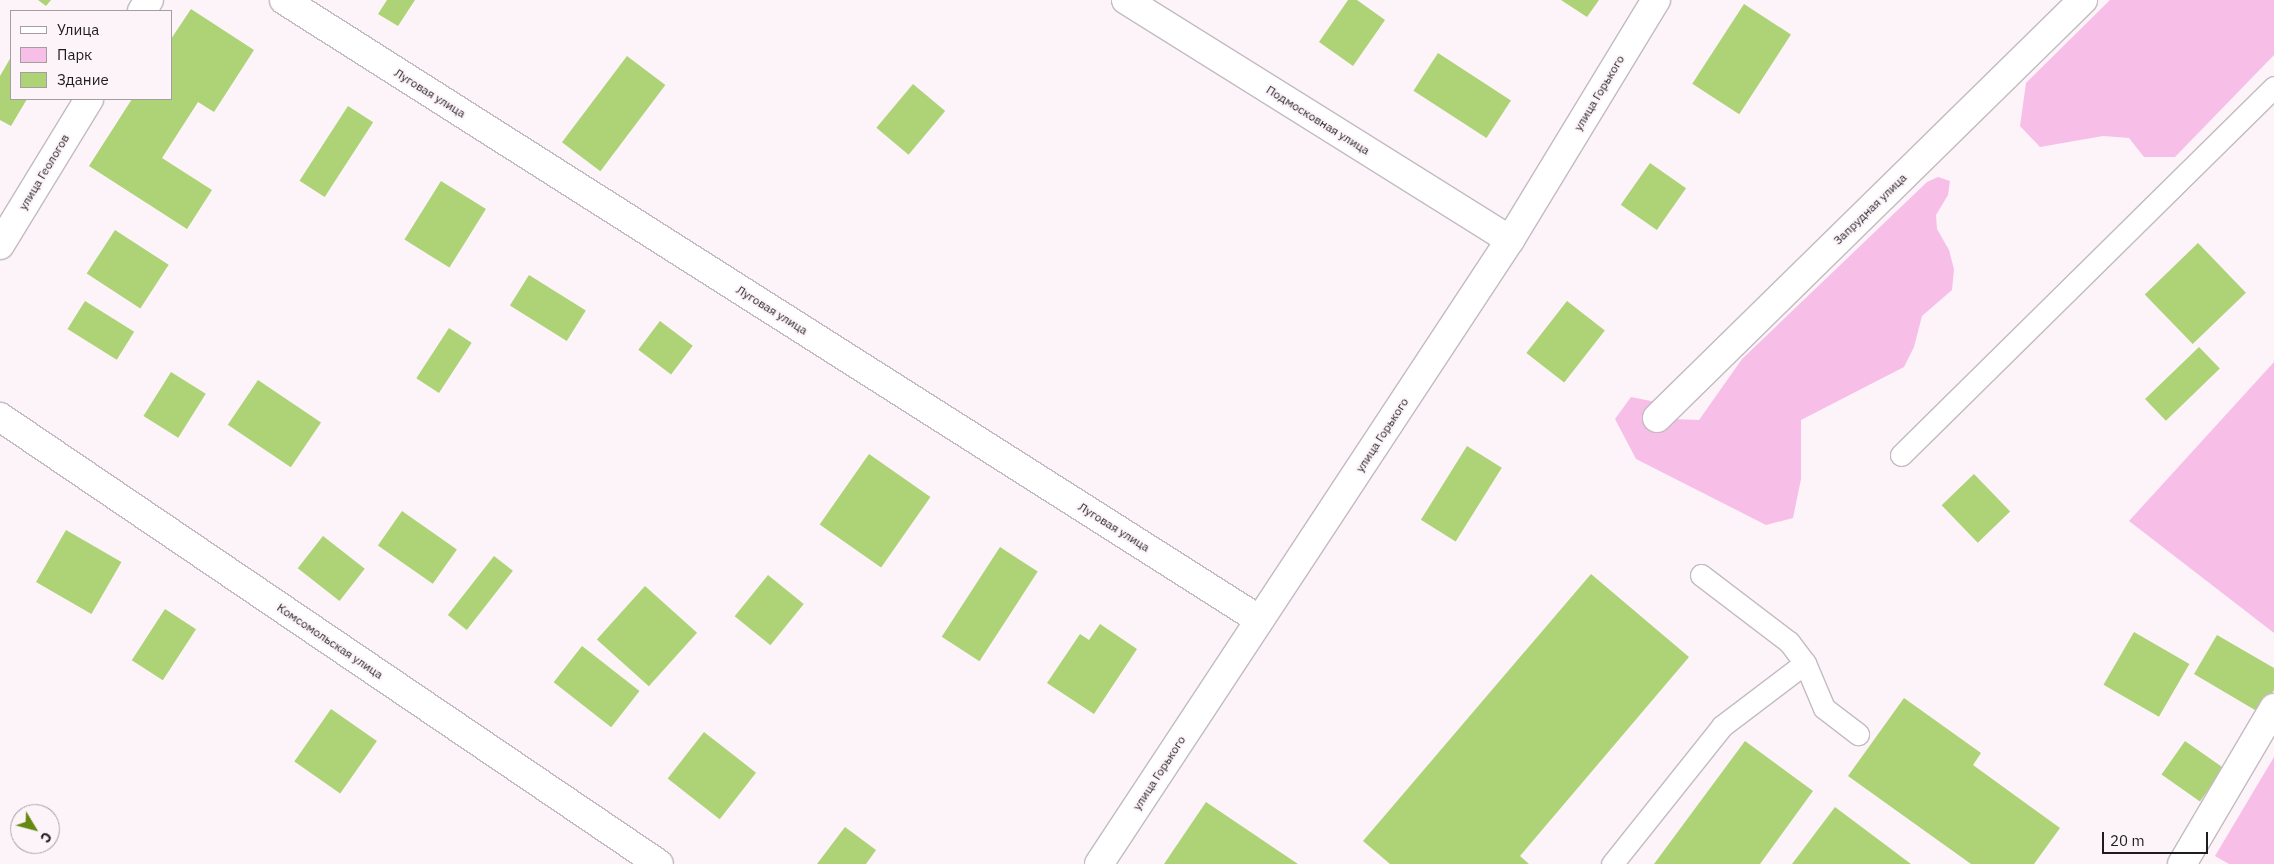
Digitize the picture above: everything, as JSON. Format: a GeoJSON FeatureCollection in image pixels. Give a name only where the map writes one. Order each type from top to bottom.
{"type":"FeatureCollection","features":[{"type":"Feature","properties":{"kind":"street","name":"Луговая улица"},"geometry":{"type":"LineString","coordinates":[[284,0],[1260,620]]}},
{"type":"Feature","properties":{"kind":"street","name":"Подмосковная улица"},"geometry":{"type":"LineString","coordinates":[[1126,0],[1510,240]]}},
{"type":"Feature","properties":{"kind":"street","name":"улица Горького"},"geometry":{"type":"LineString","coordinates":[[1099,864],[1510,240],[1656,0]]}},
{"type":"Feature","properties":{"kind":"street","name":"Запрудная улица"},"geometry":{"type":"LineString","coordinates":[[1657,418],[2082,0]]}},
{"type":"Feature","properties":{"kind":"street","name":"улица Геологов"},"geometry":{"type":"LineString","coordinates":[[0,244],[88,100]]}},
{"type":"Feature","properties":{"kind":"street","name":"Комсомольская улица"},"geometry":{"type":"LineString","coordinates":[[0,417],[659,864]]}},
{"type":"Feature","properties":{"kind":"street"},"geometry":{"type":"LineString","coordinates":[[2182,864],[2274,708]]}},
{"type":"Feature","properties":{"kind":"lane"},"geometry":{"type":"LineString","coordinates":[[1901,455],[2274,87]]}},
{"type":"Feature","properties":{"kind":"lane"},"geometry":{"type":"LineString","coordinates":[[1701,575],[1789,642],[1805,663],[1824,708],[1858,734]]}},
{"type":"Feature","properties":{"kind":"lane"},"geometry":{"type":"LineString","coordinates":[[1612,864],[1722,726],[1805,663]]}},
{"type":"Feature","properties":{"kind":"green space"},"geometry":{"type":"Polygon","coordinates":[[[2110,0],[2274,0],[2274,55],[2175,157],[2144,157],[2129,138],[2103,136],[2040,147],[2020,126],[2026,83],[2110,0]]]}},
{"type":"Feature","properties":{"kind":"green space"},"geometry":{"type":"Polygon","coordinates":[[[1938,177],[1950,181],[1948,195],[1936,215],[1937,229],[1949,250],[1954,269],[1952,290],[1922,316],[1914,347],[1904,367],[1801,420],[1801,479],[1793,518],[1766,525],[1636,459],[1615,419],[1631,397],[1656,402],[1674,419],[1699,420],[1742,359],[1927,182],[1938,177]]]}},
{"type":"Feature","properties":{"kind":"green space"},"geometry":{"type":"Polygon","coordinates":[[[2274,362],[2274,633],[2129,521],[2274,362]]]}},
{"type":"Feature","properties":{"kind":"green space"},"geometry":{"type":"Polygon","coordinates":[[[2274,757],[2274,864],[2229,864],[2215,856],[2274,757]]]}},
{"type":"Feature","properties":{"kind":"building"},"geometry":{"type":"Polygon","coordinates":[[[38,0],[51,0],[46,6],[38,0]]]}},
{"type":"Feature","properties":{"kind":"building"},"geometry":{"type":"Polygon","coordinates":[[[387,0],[415,0],[398,26],[378,14],[387,0]]]}},
{"type":"Feature","properties":{"kind":"building"},"geometry":{"type":"Polygon","coordinates":[[[1348,0],[1357,0],[1385,20],[1353,66],[1319,42],[1348,0]]]}},
{"type":"Feature","properties":{"kind":"building"},"geometry":{"type":"Polygon","coordinates":[[[1561,0],[1599,0],[1587,17],[1561,0]]]}},
{"type":"Feature","properties":{"kind":"building"},"geometry":{"type":"Polygon","coordinates":[[[1744,4],[1791,34],[1739,114],[1692,84],[1744,4]]]}},
{"type":"Feature","properties":{"kind":"building"},"geometry":{"type":"Polygon","coordinates":[[[191,9],[254,50],[214,112],[198,102],[162,158],[212,190],[187,229],[89,166],[131,100],[172,100],[172,38],[191,9]]]}},
{"type":"Feature","properties":{"kind":"building"},"geometry":{"type":"Polygon","coordinates":[[[1438,53],[1511,100],[1486,138],[1413,91],[1438,53]]]}},
{"type":"Feature","properties":{"kind":"building"},"geometry":{"type":"Polygon","coordinates":[[[627,56],[665,85],[600,171],[562,142],[627,56]]]}},
{"type":"Feature","properties":{"kind":"building"},"geometry":{"type":"Polygon","coordinates":[[[10,59],[10,100],[26,100],[11,126],[0,120],[0,76],[10,59]]]}},
{"type":"Feature","properties":{"kind":"building"},"geometry":{"type":"Polygon","coordinates":[[[913,84],[945,111],[909,155],[876,128],[913,84]]]}},
{"type":"Feature","properties":{"kind":"building"},"geometry":{"type":"Polygon","coordinates":[[[348,106],[373,122],[325,197],[300,181],[348,106]]]}},
{"type":"Feature","properties":{"kind":"building"},"geometry":{"type":"Polygon","coordinates":[[[1650,163],[1686,188],[1657,230],[1621,205],[1650,163]]]}},
{"type":"Feature","properties":{"kind":"building"},"geometry":{"type":"Polygon","coordinates":[[[441,181],[486,209],[449,268],[404,240],[441,181]]]}},
{"type":"Feature","properties":{"kind":"building"},"geometry":{"type":"Polygon","coordinates":[[[115,230],[169,265],[140,308],[87,274],[115,230]]]}},
{"type":"Feature","properties":{"kind":"building"},"geometry":{"type":"Polygon","coordinates":[[[2198,243],[2246,293],[2193,344],[2145,294],[2198,243]]]}},
{"type":"Feature","properties":{"kind":"building"},"geometry":{"type":"Polygon","coordinates":[[[529,275],[586,311],[567,341],[510,306],[529,275]]]}},
{"type":"Feature","properties":{"kind":"building"},"geometry":{"type":"Polygon","coordinates":[[[85,301],[134,332],[117,360],[68,329],[85,301]]]}},
{"type":"Feature","properties":{"kind":"building"},"geometry":{"type":"Polygon","coordinates":[[[1567,301],[1605,331],[1564,383],[1526,353],[1567,301]]]}},
{"type":"Feature","properties":{"kind":"building"},"geometry":{"type":"Polygon","coordinates":[[[660,321],[693,346],[671,374],[638,350],[660,321]]]}},
{"type":"Feature","properties":{"kind":"building"},"geometry":{"type":"Polygon","coordinates":[[[449,328],[472,343],[439,393],[416,378],[449,328]]]}},
{"type":"Feature","properties":{"kind":"building"},"geometry":{"type":"Polygon","coordinates":[[[2199,347],[2220,369],[2166,421],[2145,399],[2199,347]]]}},
{"type":"Feature","properties":{"kind":"building"},"geometry":{"type":"Polygon","coordinates":[[[171,372],[206,394],[178,438],[143,416],[171,372]]]}},
{"type":"Feature","properties":{"kind":"building"},"geometry":{"type":"Polygon","coordinates":[[[258,380],[321,422],[291,467],[228,425],[258,380]]]}},
{"type":"Feature","properties":{"kind":"building"},"geometry":{"type":"Polygon","coordinates":[[[1467,446],[1502,468],[1456,542],[1421,520],[1467,446]]]}},
{"type":"Feature","properties":{"kind":"building"},"geometry":{"type":"Polygon","coordinates":[[[869,454],[930,497],[881,567],[820,524],[869,454]]]}},
{"type":"Feature","properties":{"kind":"building"},"geometry":{"type":"Polygon","coordinates":[[[1974,474],[2010,511],[1978,543],[1942,505],[1974,474]]]}},
{"type":"Feature","properties":{"kind":"building"},"geometry":{"type":"Polygon","coordinates":[[[402,511],[457,549],[433,584],[378,545],[402,511]]]}},
{"type":"Feature","properties":{"kind":"building"},"geometry":{"type":"Polygon","coordinates":[[[66,530],[121,562],[91,614],[36,582],[66,530]]]}},
{"type":"Feature","properties":{"kind":"building"},"geometry":{"type":"Polygon","coordinates":[[[323,536],[365,569],[340,601],[298,568],[323,536]]]}},
{"type":"Feature","properties":{"kind":"building"},"geometry":{"type":"Polygon","coordinates":[[[1000,547],[1038,572],[979,661],[942,637],[1000,547]]]}},
{"type":"Feature","properties":{"kind":"building"},"geometry":{"type":"Polygon","coordinates":[[[494,556],[513,571],[467,630],[448,615],[494,556]]]}},
{"type":"Feature","properties":{"kind":"building"},"geometry":{"type":"Polygon","coordinates":[[[1591,574],[1689,657],[1520,856],[1529,864],[1390,864],[1363,841],[1591,574]]]}},
{"type":"Feature","properties":{"kind":"building"},"geometry":{"type":"Polygon","coordinates":[[[768,575],[804,604],[770,645],[735,616],[768,575]]]}},
{"type":"Feature","properties":{"kind":"building"},"geometry":{"type":"Polygon","coordinates":[[[645,586],[697,633],[649,686],[597,640],[645,586]]]}},
{"type":"Feature","properties":{"kind":"building"},"geometry":{"type":"Polygon","coordinates":[[[165,609],[196,629],[163,680],[132,660],[165,609]]]}},
{"type":"Feature","properties":{"kind":"building"},"geometry":{"type":"Polygon","coordinates":[[[1100,624],[1137,649],[1094,714],[1047,683],[1080,634],[1089,640],[1100,624]]]}},
{"type":"Feature","properties":{"kind":"building"},"geometry":{"type":"Polygon","coordinates":[[[2134,632],[2189,664],[2159,717],[2104,685],[2134,632]]]}},
{"type":"Feature","properties":{"kind":"building"},"geometry":{"type":"Polygon","coordinates":[[[2217,635],[2274,668],[2274,690],[2260,713],[2194,674],[2217,635]]]}},
{"type":"Feature","properties":{"kind":"building"},"geometry":{"type":"Polygon","coordinates":[[[582,646],[640,691],[611,727],[554,682],[582,646]]]}},
{"type":"Feature","properties":{"kind":"building"},"geometry":{"type":"Polygon","coordinates":[[[1904,698],[1981,753],[1973,765],[2060,828],[2034,864],[1971,864],[1848,776],[1904,698]]]}},
{"type":"Feature","properties":{"kind":"building"},"geometry":{"type":"Polygon","coordinates":[[[331,709],[377,741],[340,794],[294,761],[331,709]]]}},
{"type":"Feature","properties":{"kind":"building"},"geometry":{"type":"Polygon","coordinates":[[[704,732],[756,773],[720,819],[668,778],[704,732]]]}},
{"type":"Feature","properties":{"kind":"building"},"geometry":{"type":"Polygon","coordinates":[[[1745,741],[1813,791],[1760,864],[1654,864],[1745,741]]]}},
{"type":"Feature","properties":{"kind":"building"},"geometry":{"type":"Polygon","coordinates":[[[2185,741],[2224,768],[2200,802],[2161,775],[2185,741]]]}},
{"type":"Feature","properties":{"kind":"building"},"geometry":{"type":"Polygon","coordinates":[[[1206,802],[1298,864],[1164,864],[1206,802]]]}},
{"type":"Feature","properties":{"kind":"building"},"geometry":{"type":"Polygon","coordinates":[[[1835,807],[1911,864],[1792,864],[1835,807]]]}},
{"type":"Feature","properties":{"kind":"building"},"geometry":{"type":"Polygon","coordinates":[[[845,827],[876,850],[866,864],[817,864],[845,827]]]}}]}
